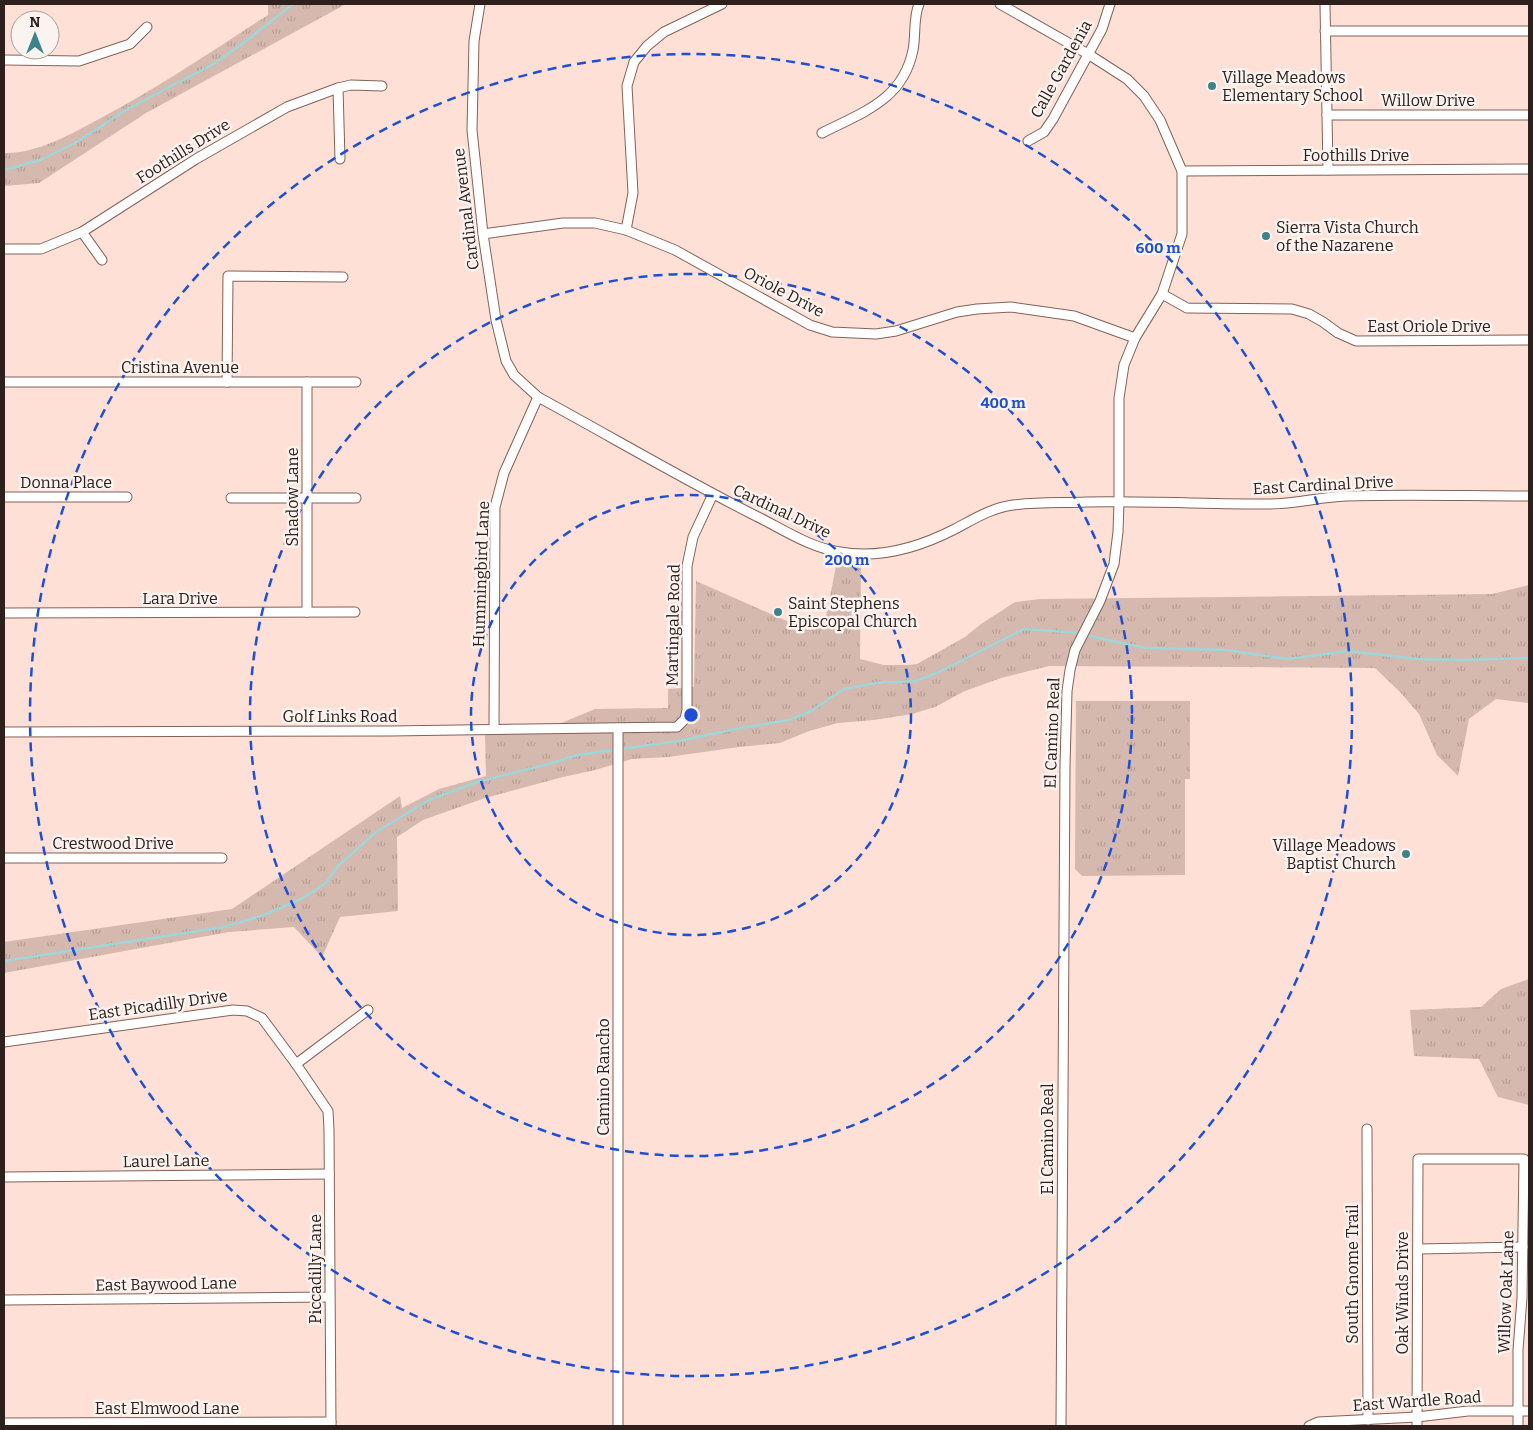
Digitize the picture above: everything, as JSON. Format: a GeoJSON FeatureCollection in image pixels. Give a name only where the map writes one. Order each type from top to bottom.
{"type":"FeatureCollection","features":[{"type":"Feature","properties":{"kind":"street","name":"Cardinal Avenue"},"geometry":{"type":"LineString","coordinates":[[480,4],[474,40],[472,130],[483,234],[496,320],[506,361],[514,375],[538,397]]}},
{"type":"Feature","properties":{"kind":"street"},"geometry":{"type":"LineString","coordinates":[[626,230],[633,193],[627,86],[634,62],[647,46],[664,32],[722,4]]}},
{"type":"Feature","properties":{"kind":"street"},"geometry":{"type":"LineString","coordinates":[[822,133],[877,105],[897,87],[910,67],[919,4]]}},
{"type":"Feature","properties":{"kind":"street","name":"El Camino Real"},"geometry":{"type":"LineString","coordinates":[[1000,4],[1088,54],[1127,79],[1144,96],[1160,120],[1182,171],[1182,234],[1162,294],[1135,338],[1124,365],[1119,398],[1119,502],[1114,564],[1100,601],[1075,650],[1067,691],[1062,1426]]}},
{"type":"Feature","properties":{"kind":"street","name":"Calle Gardenia"},"geometry":{"type":"LineString","coordinates":[[1028,140],[1044,132],[1053,119],[1102,29],[1110,4]]}},
{"type":"Feature","properties":{"kind":"street"},"geometry":{"type":"LineString","coordinates":[[1325,4],[1328,170]]}},
{"type":"Feature","properties":{"kind":"street"},"geometry":{"type":"LineString","coordinates":[[4,60],[79,61],[130,44],[147,27]]}},
{"type":"Feature","properties":{"kind":"street"},"geometry":{"type":"LineString","coordinates":[[1325,31],[1529,31]]}},
{"type":"Feature","properties":{"kind":"street","name":"Foothills Drive"},"geometry":{"type":"LineString","coordinates":[[4,249],[41,249],[82,232],[196,159],[287,107],[351,85],[382,86]]}},
{"type":"Feature","properties":{"kind":"street"},"geometry":{"type":"LineString","coordinates":[[338,88],[340,160]]}},
{"type":"Feature","properties":{"kind":"street","name":"Willow Drive"},"geometry":{"type":"LineString","coordinates":[[1327,115],[1529,115]]}},
{"type":"Feature","properties":{"kind":"street","name":"Foothills Drive"},"geometry":{"type":"LineString","coordinates":[[1182,171],[1529,169]]}},
{"type":"Feature","properties":{"kind":"street","name":"Oriole Drive"},"geometry":{"type":"LineString","coordinates":[[483,234],[563,223],[595,223],[626,230],[675,250],[810,325],[832,332],[876,334],[896,331],[957,312],[977,308],[1011,307],[1074,316],[1135,338]]}},
{"type":"Feature","properties":{"kind":"street"},"geometry":{"type":"LineString","coordinates":[[82,232],[102,260]]}},
{"type":"Feature","properties":{"kind":"street"},"geometry":{"type":"LineString","coordinates":[[227,382],[228,276],[342,277]]}},
{"type":"Feature","properties":{"kind":"street","name":"East Oriole Drive"},"geometry":{"type":"LineString","coordinates":[[1162,294],[1187,308],[1292,309],[1308,314],[1338,333],[1356,341],[1529,340]]}},
{"type":"Feature","properties":{"kind":"street","name":"Cristina Avenue"},"geometry":{"type":"LineString","coordinates":[[4,382],[356,382]]}},
{"type":"Feature","properties":{"kind":"street","name":"Shadow Lane"},"geometry":{"type":"LineString","coordinates":[[307,382],[307,612]]}},
{"type":"Feature","properties":{"kind":"street","name":"Cardinal Drive"},"geometry":{"type":"LineString","coordinates":[[538,397],[712,494],[823,548],[840,553],[863,554],[902,550],[957,528],[982,514],[1010,505],[1119,502]]}},
{"type":"Feature","properties":{"kind":"street","name":"Hummingbird Lane"},"geometry":{"type":"LineString","coordinates":[[494,729],[495,507],[504,473],[538,397]]}},
{"type":"Feature","properties":{"kind":"street","name":"Martingale Road"},"geometry":{"type":"LineString","coordinates":[[677,727],[685,719],[687,710],[687,566],[693,537],[712,494]]}},
{"type":"Feature","properties":{"kind":"street","name":"East Cardinal Drive"},"geometry":{"type":"LineString","coordinates":[[1119,502],[1273,504],[1343,496],[1529,496]]}},
{"type":"Feature","properties":{"kind":"street","name":"Donna Place"},"geometry":{"type":"LineString","coordinates":[[4,497],[128,497]]}},
{"type":"Feature","properties":{"kind":"street"},"geometry":{"type":"LineString","coordinates":[[231,498],[356,498]]}},
{"type":"Feature","properties":{"kind":"street","name":"Lara Drive"},"geometry":{"type":"LineString","coordinates":[[4,613],[355,612]]}},
{"type":"Feature","properties":{"kind":"street","name":"Golf Links Road"},"geometry":{"type":"LineString","coordinates":[[4,732],[677,727]]}},
{"type":"Feature","properties":{"kind":"street","name":"Camino Rancho"},"geometry":{"type":"LineString","coordinates":[[618,728],[618,1426]]}},
{"type":"Feature","properties":{"kind":"street","name":"Crestwood Drive"},"geometry":{"type":"LineString","coordinates":[[4,858],[222,858]]}},
{"type":"Feature","properties":{"kind":"street","name":"East Picadilly Drive"},"geometry":{"type":"LineString","coordinates":[[4,1042],[233,1010],[247,1011],[262,1018],[328,1111]]}},
{"type":"Feature","properties":{"kind":"street"},"geometry":{"type":"LineString","coordinates":[[296,1064],[368,1010]]}},
{"type":"Feature","properties":{"kind":"street","name":"Piccadilly Lane"},"geometry":{"type":"LineString","coordinates":[[328,1111],[331,1424]]}},
{"type":"Feature","properties":{"kind":"street","name":"South Gnome Trail"},"geometry":{"type":"LineString","coordinates":[[1367,1129],[1368,1420]]}},
{"type":"Feature","properties":{"kind":"street","name":"Oak Winds Drive"},"geometry":{"type":"LineString","coordinates":[[1416,1421],[1418,1159],[1524,1159]]}},
{"type":"Feature","properties":{"kind":"street","name":"Willow Oak Lane"},"geometry":{"type":"LineString","coordinates":[[1518,1426],[1518,1350],[1523,1247],[1524,1159]]}},
{"type":"Feature","properties":{"kind":"street","name":"Laurel Lane"},"geometry":{"type":"LineString","coordinates":[[4,1177],[329,1174]]}},
{"type":"Feature","properties":{"kind":"street"},"geometry":{"type":"LineString","coordinates":[[1418,1249],[1523,1247]]}},
{"type":"Feature","properties":{"kind":"street","name":"East Baywood Lane"},"geometry":{"type":"LineString","coordinates":[[4,1300],[329,1297]]}},
{"type":"Feature","properties":{"kind":"street","name":"East Wardle Road"},"geometry":{"type":"LineString","coordinates":[[1308,1426],[1318,1422],[1416,1421],[1468,1411],[1529,1411]]}},
{"type":"Feature","properties":{"kind":"street","name":"East Elmwood Lane"},"geometry":{"type":"LineString","coordinates":[[4,1423],[331,1424]]}},
{"type":"Feature","properties":{"kind":"green space"},"geometry":{"type":"Polygon","coordinates":[[[268,4],[346,4],[146,113],[39,183],[4,186],[4,153],[41,147],[77,131],[121,107],[185,69],[268,15],[268,4]]]}},
{"type":"Feature","properties":{"kind":"green space"},"geometry":{"type":"Polygon","coordinates":[[[838,556],[861,560],[860,659],[884,665],[917,664],[965,637],[1015,602],[1040,599],[1492,594],[1529,585],[1529,703],[1496,699],[1469,719],[1458,776],[1437,755],[1419,714],[1375,668],[1049,666],[1001,678],[965,691],[935,707],[912,714],[838,723],[809,731],[780,743],[668,757],[632,759],[485,798],[423,820],[397,837],[398,911],[340,917],[322,957],[294,927],[229,932],[4,973],[4,942],[232,909],[400,796],[402,808],[439,789],[486,776],[485,734],[554,726],[595,709],[668,708],[668,689],[694,687],[696,581],[796,625],[825,622],[838,556]]]}},
{"type":"Feature","properties":{"kind":"green space"},"geometry":{"type":"Polygon","coordinates":[[[1076,701],[1190,701],[1190,779],[1185,779],[1185,875],[1082,876],[1075,869],[1076,701]]]}},
{"type":"Feature","properties":{"kind":"green space"},"geometry":{"type":"Polygon","coordinates":[[[1529,979],[1529,1105],[1498,1097],[1479,1059],[1414,1056],[1410,1010],[1481,1007],[1501,989],[1529,979]]]}},
{"type":"Feature","properties":{"kind":"waterway"},"geometry":{"type":"LineString","coordinates":[[4,170],[40,160],[75,143],[129,108],[212,65],[293,4]]}},
{"type":"Feature","properties":{"kind":"waterway"},"geometry":{"type":"LineString","coordinates":[[4,961],[224,927],[264,915],[301,899],[325,884],[338,866],[376,832],[429,800],[477,782],[577,755],[679,741],[789,720],[811,711],[844,689],[876,683],[916,681],[939,672],[1024,629],[1080,633]]}},
{"type":"Feature","properties":{"kind":"waterway"},"geometry":{"type":"LineString","coordinates":[[1085,635],[1145,648],[1226,650],[1288,659],[1348,651],[1418,659],[1529,658]]}},
{"type":"Feature","properties":{"kind":"place","name":"Village Meadows Elementary School"},"geometry":{"type":"Point","coordinates":[1212,86]}},
{"type":"Feature","properties":{"kind":"place","name":"Sierra Vista Church of the Nazarene"},"geometry":{"type":"Point","coordinates":[1266,236]}},
{"type":"Feature","properties":{"kind":"place","name":"Saint Stephens Episcopal Church"},"geometry":{"type":"Point","coordinates":[778,612]}},
{"type":"Feature","properties":{"kind":"place","name":"Village Meadows Baptist Church"},"geometry":{"type":"Point","coordinates":[1406,854]}}]}
